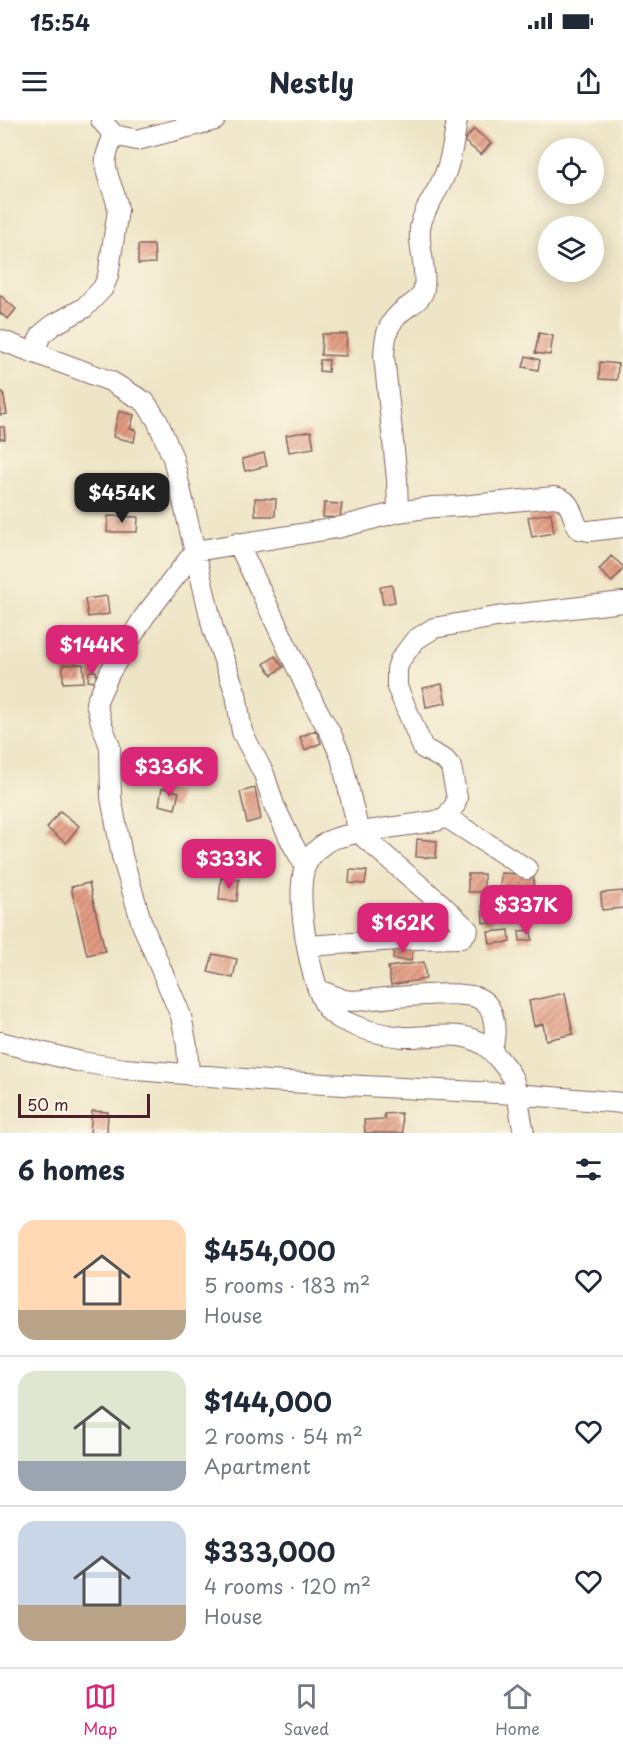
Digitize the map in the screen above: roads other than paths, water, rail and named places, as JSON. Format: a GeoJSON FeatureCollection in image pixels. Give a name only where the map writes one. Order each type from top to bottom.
{"type":"FeatureCollection","features":[{"type":"Feature","properties":{"kind":"street"},"geometry":{"type":"LineString","coordinates":[[33,351],[42,334],[52,325],[84,308],[98,295],[106,282],[118,210],[105,160],[102,124],[137,140],[215,120]]}},
{"type":"Feature","properties":{"kind":"street"},"geometry":{"type":"LineString","coordinates":[[398,512],[397,479],[384,356],[385,339],[392,322],[402,311],[418,300],[424,289],[420,228],[426,207],[445,174],[457,120]]}},
{"type":"Feature","properties":{"kind":"street"},"geometry":{"type":"LineString","coordinates":[[0,340],[110,381],[145,402],[166,437],[173,458],[213,629],[236,694],[242,732],[264,774],[274,805],[305,866]]}},
{"type":"Feature","properties":{"kind":"street"},"geometry":{"type":"LineString","coordinates":[[189,1075],[187,1046],[181,1016],[142,924],[122,856],[111,797],[110,747],[96,704],[110,672],[144,617],[195,551],[337,528],[398,512],[558,497],[568,503],[579,529],[589,531],[623,527]]}},
{"type":"Feature","properties":{"kind":"street"},"geometry":{"type":"LineString","coordinates":[[238,543],[341,757],[359,833],[464,924],[467,932],[462,938],[457,939],[413,939],[307,946]]}},
{"type":"Feature","properties":{"kind":"street"},"geometry":{"type":"LineString","coordinates":[[524,1133],[511,1076],[491,1051],[477,1040],[464,1036],[382,1034],[355,1026],[332,1014],[322,1000],[307,946],[301,902],[305,866],[315,852],[330,839],[436,821],[446,818],[454,809],[457,798],[451,767],[445,759],[423,748],[397,687],[397,669],[400,660],[415,640],[434,628],[496,617],[623,602]]}},
{"type":"Feature","properties":{"kind":"street"},"geometry":{"type":"LineString","coordinates":[[446,818],[527,869]]}},
{"type":"Feature","properties":{"kind":"street"},"geometry":{"type":"LineString","coordinates":[[319,990],[344,1000],[353,1001],[446,995],[477,997],[485,1002],[495,1026],[495,1041],[491,1051]]}},
{"type":"Feature","properties":{"kind":"street"},"geometry":{"type":"LineString","coordinates":[[0,1042],[81,1062],[125,1070],[623,1102]]}}]}
